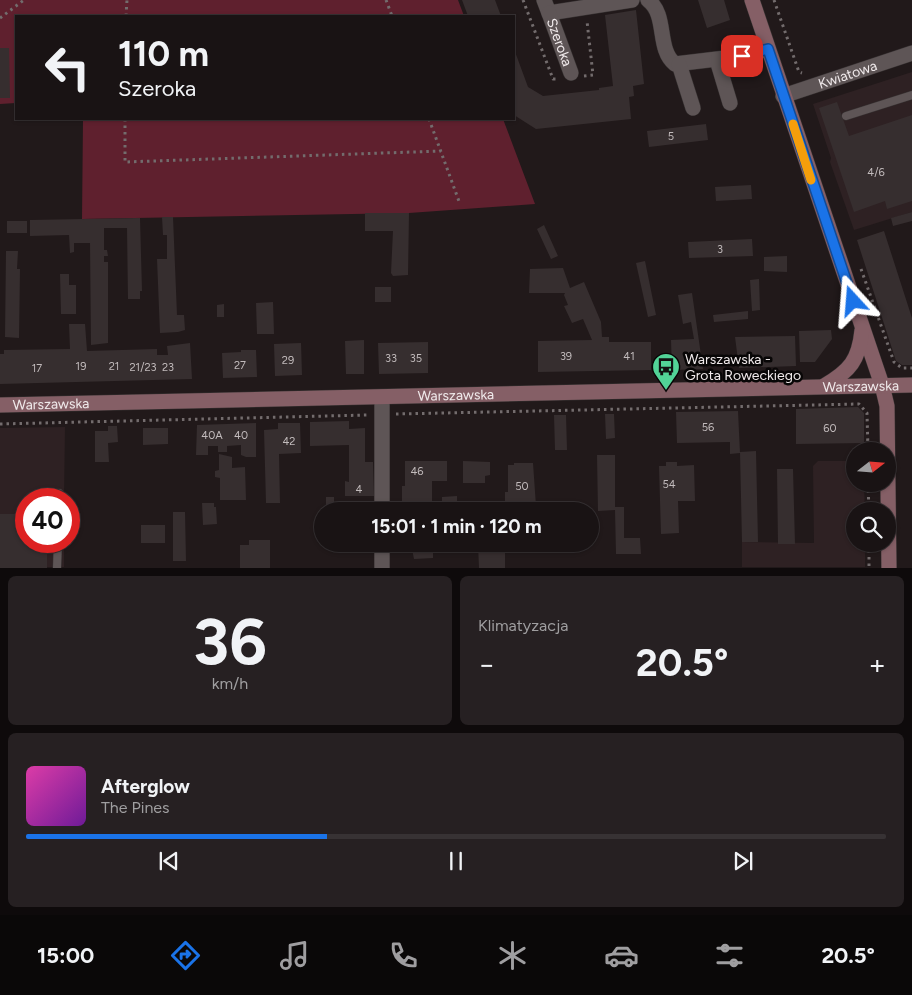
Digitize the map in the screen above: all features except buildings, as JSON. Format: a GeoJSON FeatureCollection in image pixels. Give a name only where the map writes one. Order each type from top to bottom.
{"type":"FeatureCollection","features":[{"type":"Feature","properties":{"kind":"main road"},"geometry":{"type":"LineString","coordinates":[[752,0],[882,386],[887,406],[889,568]]}},
{"type":"Feature","properties":{"kind":"main road"},"geometry":{"type":"LineString","coordinates":[[822,388],[842,376],[852,365],[858,354],[862,328]]}},
{"type":"Feature","properties":{"kind":"main road","name":"Warszawska"},"geometry":{"type":"LineString","coordinates":[[0,405],[912,385]]}},
{"type":"Feature","properties":{"kind":"street","name":"Szeroka"},"geometry":{"type":"LineString","coordinates":[[569,76],[547,6],[584,7],[632,0]]}},
{"type":"Feature","properties":{"kind":"street"},"geometry":{"type":"LineString","coordinates":[[648,0],[655,5],[659,13],[670,60],[679,64],[746,56],[768,49]]}},
{"type":"Feature","properties":{"kind":"street","name":"Kwiatowa"},"geometry":{"type":"LineString","coordinates":[[783,96],[912,53]]}},
{"type":"Feature","properties":{"kind":"street"},"geometry":{"type":"LineString","coordinates":[[717,60],[730,103]]}},
{"type":"Feature","properties":{"kind":"street"},"geometry":{"type":"LineString","coordinates":[[679,64],[693,108]]}},
{"type":"Feature","properties":{"kind":"street"},"geometry":{"type":"LineString","coordinates":[[382,397],[382,502]]}},
{"type":"Feature","properties":{"kind":"street"},"geometry":{"type":"LineString","coordinates":[[382,552],[382,568]]}},
{"type":"Feature","properties":{"kind":"lane"},"geometry":{"type":"LineString","coordinates":[[846,116],[912,95]]}},
{"type":"Feature","properties":{"kind":"lane"},"geometry":{"type":"LineString","coordinates":[[57,568],[58,553]]}},
{"type":"Feature","properties":{"kind":"path"},"geometry":{"type":"LineString","coordinates":[[0,18],[24,0]]}},
{"type":"Feature","properties":{"kind":"path"},"geometry":{"type":"LineString","coordinates":[[126,15],[127,0]]}},
{"type":"Feature","properties":{"kind":"path"},"geometry":{"type":"LineString","coordinates":[[386,0],[392,15]]}},
{"type":"Feature","properties":{"kind":"path"},"geometry":{"type":"LineString","coordinates":[[523,0],[553,79],[592,75],[584,7]]}},
{"type":"Feature","properties":{"kind":"path"},"geometry":{"type":"LineString","coordinates":[[774,0],[799,72],[806,74],[811,87]]}},
{"type":"Feature","properties":{"kind":"path"},"geometry":{"type":"LineString","coordinates":[[125,120],[126,162],[441,152]]}},
{"type":"Feature","properties":{"kind":"path"},"geometry":{"type":"LineString","coordinates":[[429,120],[460,204]]}},
{"type":"Feature","properties":{"kind":"path"},"geometry":{"type":"LineString","coordinates":[[858,260],[894,362],[902,368],[912,368]]}},
{"type":"Feature","properties":{"kind":"path"},"geometry":{"type":"LineString","coordinates":[[0,424],[858,404],[867,413],[868,442]]}},
{"type":"Feature","properties":{"kind":"path"},"geometry":{"type":"LineString","coordinates":[[869,552],[869,568]]}},
{"type":"Feature","properties":{"kind":"shaded area"},"geometry":{"type":"Polygon","coordinates":[[[0,0],[458,0],[464,15],[15,15],[15,103],[0,104],[0,0]]]}},
{"type":"Feature","properties":{"kind":"shaded area"},"geometry":{"type":"Polygon","coordinates":[[[912,72],[912,212],[854,230],[830,162],[831,158],[813,104],[912,72]]]}},
{"type":"Feature","properties":{"kind":"shaded area"},"geometry":{"type":"Polygon","coordinates":[[[83,120],[503,120],[535,204],[409,213],[82,219],[83,120]]]}},
{"type":"Feature","properties":{"kind":"shaded area"},"geometry":{"type":"Polygon","coordinates":[[[65,427],[64,488],[15,488],[15,553],[64,553],[64,567],[0,567],[0,428],[65,427]]]}},
{"type":"Feature","properties":{"kind":"shaded area"},"geometry":{"type":"Polygon","coordinates":[[[818,461],[846,461],[846,492],[864,492],[865,502],[846,502],[846,552],[865,552],[865,567],[742,567],[742,542],[814,543],[813,466],[818,461]]]}},
{"type":"Feature","properties":{"kind":"slow traffic"},"geometry":{"type":"LineString","coordinates":[[793,124],[811,180]]}},
{"type":"Feature","properties":{"kind":"place","name":"Warszawska - Grota Roweckiego"},"geometry":{"type":"Point","coordinates":[666,391]}},
{"type":"Feature","properties":{"kind":"route"},"geometry":{"type":"LineString","coordinates":[[742,56],[768,49],[853,301]]}}]}
